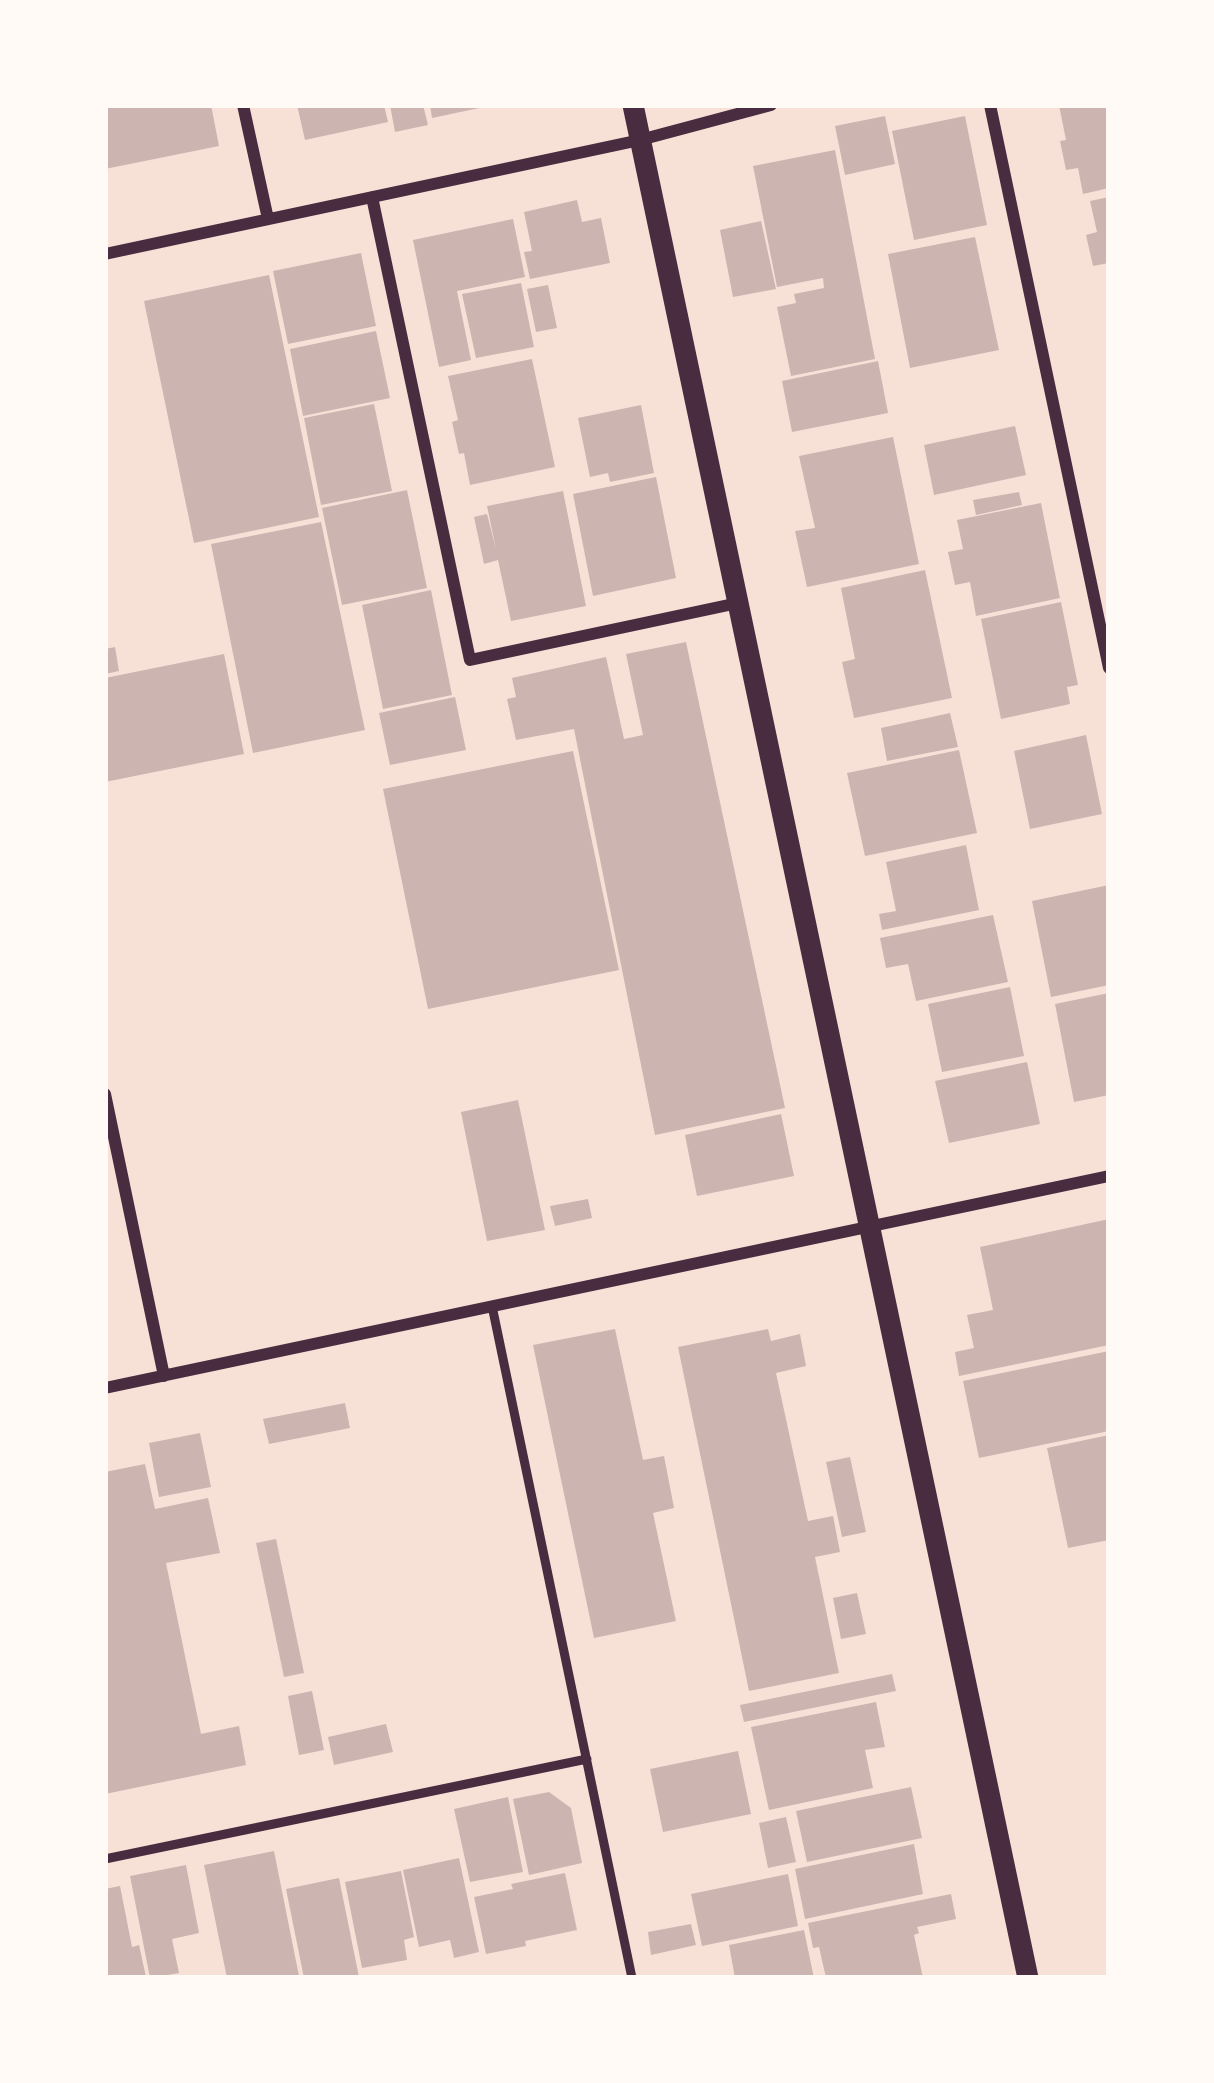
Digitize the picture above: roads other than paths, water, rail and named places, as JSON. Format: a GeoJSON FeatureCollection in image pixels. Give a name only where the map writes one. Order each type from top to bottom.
{"type":"FeatureCollection","features":[{"type":"Feature","properties":{"kind":"street"},"geometry":{"type":"LineString","coordinates":[[242,105],[268,219]]}},
{"type":"Feature","properties":{"kind":"street"},"geometry":{"type":"LineString","coordinates":[[633,105],[1028,1978]]}},
{"type":"Feature","properties":{"kind":"street"},"geometry":{"type":"LineString","coordinates":[[105,254],[640,140],[771,105]]}},
{"type":"Feature","properties":{"kind":"street"},"geometry":{"type":"LineString","coordinates":[[990,105],[1109,668]]}},
{"type":"Feature","properties":{"kind":"street"},"geometry":{"type":"LineString","coordinates":[[372,197],[470,660],[738,604]]}},
{"type":"Feature","properties":{"kind":"street"},"geometry":{"type":"LineString","coordinates":[[105,1094],[164,1376]]}},
{"type":"Feature","properties":{"kind":"street"},"geometry":{"type":"LineString","coordinates":[[105,1388],[1109,1176]]}},
{"type":"Feature","properties":{"kind":"lane"},"geometry":{"type":"LineString","coordinates":[[492,1306],[632,1978]]}},
{"type":"Feature","properties":{"kind":"lane"},"geometry":{"type":"LineString","coordinates":[[105,1859],[586,1759]]}}]}
